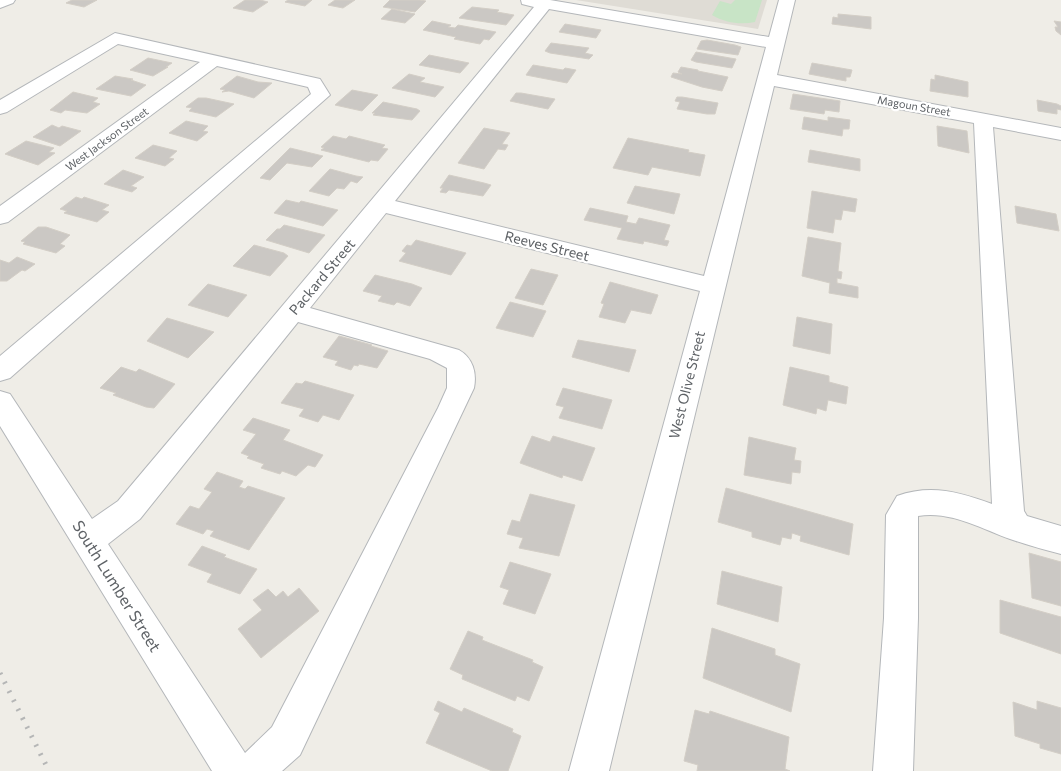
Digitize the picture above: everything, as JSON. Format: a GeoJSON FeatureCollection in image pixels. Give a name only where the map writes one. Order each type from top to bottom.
{"type":"FeatureCollection","features":[{"type":"Feature","properties":{"kind":"street"},"geometry":{"type":"LineString","coordinates":[[0,4],[7,0]]}},
{"type":"Feature","properties":{"kind":"street","name":"West Olive Street"},"geometry":{"type":"LineString","coordinates":[[589,771],[712,286],[787,0]]}},
{"type":"Feature","properties":{"kind":"street"},"geometry":{"type":"LineString","coordinates":[[535,2],[776,43]]}},
{"type":"Feature","properties":{"kind":"street","name":"Packard Street"},"geometry":{"type":"LineString","coordinates":[[88,540],[129,510],[382,205],[535,2]]}},
{"type":"Feature","properties":{"kind":"street"},"geometry":{"type":"LineString","coordinates":[[0,108],[115,38],[314,83],[320,90],[321,95],[0,371]]}},
{"type":"Feature","properties":{"kind":"street","name":"West Jackson Street"},"geometry":{"type":"LineString","coordinates":[[0,217],[213,61]]}},
{"type":"Feature","properties":{"kind":"street","name":"Magoun Street"},"geometry":{"type":"LineString","coordinates":[[767,79],[1061,134]]}},
{"type":"Feature","properties":{"kind":"street"},"geometry":{"type":"LineString","coordinates":[[983,119],[1008,512],[1016,527]]}},
{"type":"Feature","properties":{"kind":"street","name":"Reeves Street"},"geometry":{"type":"LineString","coordinates":[[382,205],[712,286]]}},
{"type":"Feature","properties":{"kind":"street"},"geometry":{"type":"LineString","coordinates":[[254,771],[286,742],[460,391],[462,371],[455,361],[438,352],[293,312]]}},
{"type":"Feature","properties":{"kind":"street","name":"South Lumber Street"},"geometry":{"type":"LineString","coordinates":[[0,402],[234,771]]}},
{"type":"Feature","properties":{"kind":"street"},"geometry":{"type":"LineString","coordinates":[[892,771],[901,618],[902,516],[908,505],[921,500],[937,501],[1061,540]]}},
{"type":"Feature","properties":{"kind":"shaded area"},"geometry":{"type":"Polygon","coordinates":[[[576,0],[767,0],[758,29],[576,0]]]}},
{"type":"Feature","properties":{"kind":"green space"},"geometry":{"type":"Polygon","coordinates":[[[735,0],[762,0],[755,22],[733,23],[712,15],[720,1],[731,4],[735,0]]]}},
{"type":"Feature","properties":{"kind":"building"},"geometry":{"type":"Polygon","coordinates":[[[72,0],[97,0],[84,7],[66,3],[72,0]]]}},
{"type":"Feature","properties":{"kind":"building"},"geometry":{"type":"Polygon","coordinates":[[[245,0],[268,2],[253,12],[233,8],[245,0]]]}},
{"type":"Feature","properties":{"kind":"building"},"geometry":{"type":"Polygon","coordinates":[[[288,0],[312,0],[305,6],[285,2],[288,0]]]}},
{"type":"Feature","properties":{"kind":"building"},"geometry":{"type":"Polygon","coordinates":[[[335,0],[355,0],[343,8],[328,5],[335,0]]]}},
{"type":"Feature","properties":{"kind":"building"},"geometry":{"type":"Polygon","coordinates":[[[390,0],[426,1],[415,12],[383,7],[390,0]]]}},
{"type":"Feature","properties":{"kind":"building"},"geometry":{"type":"Polygon","coordinates":[[[472,7],[499,10],[497,12],[514,15],[506,25],[459,18],[472,7]]]}},
{"type":"Feature","properties":{"kind":"building"},"geometry":{"type":"Polygon","coordinates":[[[392,9],[415,14],[405,23],[381,19],[392,9]]]}},
{"type":"Feature","properties":{"kind":"building"},"geometry":{"type":"Polygon","coordinates":[[[838,14],[871,17],[871,29],[832,24],[833,17],[838,18],[838,14]]]}},
{"type":"Feature","properties":{"kind":"building"},"geometry":{"type":"Polygon","coordinates":[[[432,21],[451,25],[448,27],[455,28],[458,25],[496,32],[489,40],[484,39],[480,44],[423,30],[432,21]]]}},
{"type":"Feature","properties":{"kind":"building"},"geometry":{"type":"Polygon","coordinates":[[[1054,21],[1061,22],[1061,35],[1056,31],[1055,27],[1058,27],[1054,21]]]}},
{"type":"Feature","properties":{"kind":"building"},"geometry":{"type":"Polygon","coordinates":[[[565,24],[601,30],[596,38],[559,32],[565,24]]]}},
{"type":"Feature","properties":{"kind":"building"},"geometry":{"type":"Polygon","coordinates":[[[707,40],[741,47],[738,55],[697,49],[701,41],[707,40]]]}},
{"type":"Feature","properties":{"kind":"building"},"geometry":{"type":"Polygon","coordinates":[[[551,43],[589,48],[585,53],[593,55],[589,59],[545,51],[551,43]]]}},
{"type":"Feature","properties":{"kind":"building"},"geometry":{"type":"Polygon","coordinates":[[[696,52],[736,59],[732,68],[696,62],[691,60],[696,52]]]}},
{"type":"Feature","properties":{"kind":"building"},"geometry":{"type":"Polygon","coordinates":[[[429,55],[469,63],[460,73],[419,65],[429,55]]]}},
{"type":"Feature","properties":{"kind":"building"},"geometry":{"type":"Polygon","coordinates":[[[148,58],[172,63],[153,76],[130,70],[148,58]]]}},
{"type":"Feature","properties":{"kind":"building"},"geometry":{"type":"Polygon","coordinates":[[[812,63],[852,70],[850,77],[846,77],[846,81],[809,74],[812,63]]]}},
{"type":"Feature","properties":{"kind":"building"},"geometry":{"type":"Polygon","coordinates":[[[533,65],[563,70],[565,68],[576,70],[567,83],[526,75],[533,65]]]}},
{"type":"Feature","properties":{"kind":"building"},"geometry":{"type":"Polygon","coordinates":[[[681,67],[728,77],[722,91],[702,87],[671,77],[673,73],[682,74],[678,72],[681,67]]]}},
{"type":"Feature","properties":{"kind":"building"},"geometry":{"type":"Polygon","coordinates":[[[409,74],[425,78],[420,82],[444,87],[435,97],[392,88],[409,74]]]}},
{"type":"Feature","properties":{"kind":"building"},"geometry":{"type":"Polygon","coordinates":[[[935,75],[968,82],[968,97],[930,91],[931,79],[935,80],[935,75]]]}},
{"type":"Feature","properties":{"kind":"building"},"geometry":{"type":"Polygon","coordinates":[[[115,76],[133,79],[131,80],[146,85],[131,96],[96,89],[115,76]]]}},
{"type":"Feature","properties":{"kind":"building"},"geometry":{"type":"Polygon","coordinates":[[[237,76],[258,82],[272,83],[254,98],[229,91],[222,92],[225,90],[220,89],[237,76]]]}},
{"type":"Feature","properties":{"kind":"building"},"geometry":{"type":"Polygon","coordinates":[[[352,90],[378,95],[362,111],[335,105],[352,90]]]}},
{"type":"Feature","properties":{"kind":"building"},"geometry":{"type":"Polygon","coordinates":[[[73,92],[98,98],[93,102],[100,104],[87,113],[65,110],[61,113],[50,110],[73,92]]]}},
{"type":"Feature","properties":{"kind":"building"},"geometry":{"type":"Polygon","coordinates":[[[516,93],[555,99],[548,109],[510,101],[516,93]]]}},
{"type":"Feature","properties":{"kind":"building"},"geometry":{"type":"Polygon","coordinates":[[[793,94],[840,101],[839,112],[825,110],[824,114],[790,109],[793,94]]]}},
{"type":"Feature","properties":{"kind":"building"},"geometry":{"type":"Polygon","coordinates":[[[677,97],[718,103],[715,114],[677,109],[680,102],[675,101],[677,97]]]}},
{"type":"Feature","properties":{"kind":"building"},"geometry":{"type":"Polygon","coordinates":[[[198,98],[234,104],[216,117],[189,111],[192,108],[186,107],[198,98]]]}},
{"type":"Feature","properties":{"kind":"building"},"geometry":{"type":"Polygon","coordinates":[[[1037,100],[1057,104],[1061,106],[1061,110],[1057,109],[1057,114],[1038,111],[1037,100]]]}},
{"type":"Feature","properties":{"kind":"building"},"geometry":{"type":"Polygon","coordinates":[[[383,102],[420,111],[412,120],[373,115],[375,113],[372,113],[383,102]]]}},
{"type":"Feature","properties":{"kind":"building"},"geometry":{"type":"Polygon","coordinates":[[[804,117],[828,121],[828,117],[850,120],[849,129],[843,129],[842,136],[802,129],[804,117]]]}},
{"type":"Feature","properties":{"kind":"building"},"geometry":{"type":"Polygon","coordinates":[[[186,121],[208,126],[203,131],[208,132],[197,141],[169,133],[186,121]]]}},
{"type":"Feature","properties":{"kind":"building"},"geometry":{"type":"Polygon","coordinates":[[[52,125],[59,128],[62,126],[81,131],[60,146],[33,137],[52,125]]]}},
{"type":"Feature","properties":{"kind":"building"},"geometry":{"type":"Polygon","coordinates":[[[937,126],[967,131],[969,153],[938,146],[937,126]]]}},
{"type":"Feature","properties":{"kind":"building"},"geometry":{"type":"Polygon","coordinates":[[[484,128],[510,133],[502,144],[508,145],[505,150],[498,149],[484,169],[458,163],[484,128]]]}},
{"type":"Feature","properties":{"kind":"building"},"geometry":{"type":"Polygon","coordinates":[[[333,136],[346,139],[349,136],[385,145],[382,148],[388,149],[378,161],[371,160],[369,162],[321,150],[324,148],[321,147],[333,136]]]}},
{"type":"Feature","properties":{"kind":"building"},"geometry":{"type":"Polygon","coordinates":[[[628,138],[705,155],[700,176],[652,167],[648,175],[613,168],[628,138]]]}},
{"type":"Feature","properties":{"kind":"building"},"geometry":{"type":"Polygon","coordinates":[[[26,141],[54,148],[49,152],[55,153],[38,165],[5,154],[26,141]]]}},
{"type":"Feature","properties":{"kind":"building"},"geometry":{"type":"Polygon","coordinates":[[[153,145],[177,151],[169,158],[174,159],[165,166],[135,158],[153,145]]]}},
{"type":"Feature","properties":{"kind":"building"},"geometry":{"type":"Polygon","coordinates":[[[290,148],[323,156],[312,167],[287,163],[270,180],[260,178],[290,148]]]}},
{"type":"Feature","properties":{"kind":"building"},"geometry":{"type":"Polygon","coordinates":[[[810,150],[860,159],[860,171],[808,162],[810,150]]]}},
{"type":"Feature","properties":{"kind":"building"},"geometry":{"type":"Polygon","coordinates":[[[330,169],[363,177],[357,183],[351,181],[344,189],[337,188],[329,196],[309,191],[330,169]]]}},
{"type":"Feature","properties":{"kind":"building"},"geometry":{"type":"Polygon","coordinates":[[[123,170],[144,177],[131,186],[137,188],[132,192],[104,184],[123,170]]]}},
{"type":"Feature","properties":{"kind":"building"},"geometry":{"type":"Polygon","coordinates":[[[449,175],[491,185],[483,196],[449,190],[446,193],[440,192],[443,188],[440,188],[449,175]]]}},
{"type":"Feature","properties":{"kind":"building"},"geometry":{"type":"Polygon","coordinates":[[[635,186],[680,194],[674,214],[627,203],[635,186]]]}},
{"type":"Feature","properties":{"kind":"building"},"geometry":{"type":"Polygon","coordinates":[[[812,191],[857,199],[855,212],[843,210],[841,220],[835,219],[833,233],[807,228],[812,191]]]}},
{"type":"Feature","properties":{"kind":"building"},"geometry":{"type":"Polygon","coordinates":[[[76,197],[82,199],[84,197],[109,205],[102,210],[109,212],[97,222],[64,213],[67,211],[60,209],[76,197]]]}},
{"type":"Feature","properties":{"kind":"building"},"geometry":{"type":"Polygon","coordinates":[[[286,200],[299,203],[301,201],[338,210],[323,226],[274,213],[286,200]]]}},
{"type":"Feature","properties":{"kind":"building"},"geometry":{"type":"Polygon","coordinates":[[[1015,206],[1056,214],[1059,231],[1017,223],[1015,206]]]}},
{"type":"Feature","properties":{"kind":"building"},"geometry":{"type":"Polygon","coordinates":[[[590,208],[628,216],[626,222],[636,224],[639,218],[670,225],[664,240],[669,241],[667,246],[644,241],[643,244],[617,239],[622,228],[584,220],[590,208]]]}},
{"type":"Feature","properties":{"kind":"building"},"geometry":{"type":"Polygon","coordinates":[[[284,225],[325,235],[309,253],[266,240],[284,225]]]}},
{"type":"Feature","properties":{"kind":"building"},"geometry":{"type":"Polygon","coordinates":[[[38,227],[46,227],[70,235],[60,244],[65,246],[56,253],[23,244],[25,242],[21,241],[38,227]]]}},
{"type":"Feature","properties":{"kind":"building"},"geometry":{"type":"Polygon","coordinates":[[[808,237],[841,243],[838,271],[842,272],[841,279],[837,278],[837,283],[858,287],[858,298],[829,293],[830,283],[802,276],[808,237]]]}},
{"type":"Feature","properties":{"kind":"building"},"geometry":{"type":"Polygon","coordinates":[[[416,240],[466,253],[451,275],[399,261],[406,253],[402,251],[407,245],[411,246],[416,240]]]}},
{"type":"Feature","properties":{"kind":"building"},"geometry":{"type":"Polygon","coordinates":[[[254,245],[284,253],[288,256],[270,276],[233,266],[254,245]]]}},
{"type":"Feature","properties":{"kind":"building"},"geometry":{"type":"Polygon","coordinates":[[[17,257],[35,264],[25,271],[22,270],[7,281],[0,281],[0,260],[9,263],[17,257]]]}},
{"type":"Feature","properties":{"kind":"building"},"geometry":{"type":"Polygon","coordinates":[[[531,269],[558,275],[543,305],[515,298],[531,269]]]}},
{"type":"Feature","properties":{"kind":"building"},"geometry":{"type":"Polygon","coordinates":[[[375,275],[422,288],[410,306],[397,302],[394,305],[378,301],[382,296],[363,291],[375,275]]]}},
{"type":"Feature","properties":{"kind":"building"},"geometry":{"type":"Polygon","coordinates":[[[610,282],[658,295],[651,314],[631,310],[625,323],[599,317],[604,304],[601,303],[610,282]]]}},
{"type":"Feature","properties":{"kind":"building"},"geometry":{"type":"Polygon","coordinates":[[[208,284],[247,295],[228,317],[188,305],[208,284]]]}},
{"type":"Feature","properties":{"kind":"building"},"geometry":{"type":"Polygon","coordinates":[[[510,302],[546,311],[533,337],[496,328],[510,302]]]}},
{"type":"Feature","properties":{"kind":"building"},"geometry":{"type":"Polygon","coordinates":[[[797,317],[832,324],[830,354],[793,346],[797,317]]]}},
{"type":"Feature","properties":{"kind":"building"},"geometry":{"type":"Polygon","coordinates":[[[167,318],[214,332],[188,358],[147,341],[167,318]]]}},
{"type":"Feature","properties":{"kind":"building"},"geometry":{"type":"Polygon","coordinates":[[[339,336],[388,351],[377,368],[359,364],[358,366],[354,365],[351,370],[335,365],[338,361],[323,357],[339,336]]]}},
{"type":"Feature","properties":{"kind":"building"},"geometry":{"type":"Polygon","coordinates":[[[578,340],[636,350],[629,372],[572,357],[578,340]]]}},
{"type":"Feature","properties":{"kind":"building"},"geometry":{"type":"Polygon","coordinates":[[[121,367],[136,372],[139,369],[175,384],[154,408],[146,407],[113,395],[116,393],[100,388],[121,367]]]}},
{"type":"Feature","properties":{"kind":"building"},"geometry":{"type":"Polygon","coordinates":[[[790,367],[829,376],[829,382],[848,387],[846,404],[828,400],[826,411],[817,408],[816,414],[783,405],[790,367]]]}},
{"type":"Feature","properties":{"kind":"building"},"geometry":{"type":"Polygon","coordinates":[[[305,381],[354,395],[339,420],[323,415],[318,422],[299,416],[304,409],[281,403],[296,383],[302,384],[305,381]]]}},
{"type":"Feature","properties":{"kind":"building"},"geometry":{"type":"Polygon","coordinates":[[[563,388],[612,400],[602,429],[559,418],[564,407],[556,405],[563,388]]]}},
{"type":"Feature","properties":{"kind":"building"},"geometry":{"type":"Polygon","coordinates":[[[253,418],[290,430],[283,440],[323,455],[315,467],[308,465],[296,476],[282,471],[280,474],[261,468],[264,464],[247,458],[249,456],[241,453],[256,434],[243,430],[253,418]]]}},
{"type":"Feature","properties":{"kind":"building"},"geometry":{"type":"Polygon","coordinates":[[[532,436],[550,442],[553,436],[595,448],[582,481],[563,475],[562,478],[520,463],[532,436]]]}},
{"type":"Feature","properties":{"kind":"building"},"geometry":{"type":"Polygon","coordinates":[[[749,437],[796,448],[794,460],[801,461],[800,473],[792,472],[791,484],[744,475],[749,437]]]}},
{"type":"Feature","properties":{"kind":"building"},"geometry":{"type":"Polygon","coordinates":[[[217,472],[243,481],[239,487],[245,489],[248,486],[285,498],[249,550],[210,536],[214,531],[207,529],[203,534],[176,524],[190,506],[199,509],[212,492],[204,489],[217,472]]]}},
{"type":"Feature","properties":{"kind":"building"},"geometry":{"type":"Polygon","coordinates":[[[726,488],[853,524],[849,555],[800,541],[801,536],[792,533],[791,539],[782,537],[780,545],[752,537],[752,532],[718,522],[726,488]]]}},
{"type":"Feature","properties":{"kind":"building"},"geometry":{"type":"Polygon","coordinates":[[[530,494],[575,505],[559,556],[519,548],[523,538],[507,534],[512,520],[520,522],[530,494]]]}},
{"type":"Feature","properties":{"kind":"building"},"geometry":{"type":"Polygon","coordinates":[[[202,546],[226,555],[224,557],[257,569],[240,594],[207,582],[212,574],[188,565],[202,546]]]}},
{"type":"Feature","properties":{"kind":"building"},"geometry":{"type":"Polygon","coordinates":[[[1029,553],[1061,562],[1061,606],[1032,598],[1029,553]]]}},
{"type":"Feature","properties":{"kind":"building"},"geometry":{"type":"Polygon","coordinates":[[[510,562],[551,574],[535,614],[503,604],[509,590],[500,587],[510,562]]]}},
{"type":"Feature","properties":{"kind":"building"},"geometry":{"type":"Polygon","coordinates":[[[722,571],[782,587],[778,622],[717,604],[722,571]]]}},
{"type":"Feature","properties":{"kind":"building"},"geometry":{"type":"Polygon","coordinates":[[[299,588],[319,611],[261,658],[238,629],[262,610],[253,600],[268,589],[276,597],[283,591],[288,597],[299,588]]]}},
{"type":"Feature","properties":{"kind":"building"},"geometry":{"type":"Polygon","coordinates":[[[1000,600],[1061,617],[1061,654],[1000,633],[1000,600]]]}},
{"type":"Feature","properties":{"kind":"building"},"geometry":{"type":"Polygon","coordinates":[[[712,628],[775,649],[775,655],[800,664],[791,712],[703,678],[712,628]]]}},
{"type":"Feature","properties":{"kind":"building"},"geometry":{"type":"Polygon","coordinates":[[[468,631],[483,637],[482,640],[533,660],[532,662],[543,667],[529,701],[517,696],[515,701],[462,679],[463,675],[450,669],[468,631]]]}},
{"type":"Feature","properties":{"kind":"building"},"geometry":{"type":"Polygon","coordinates":[[[438,701],[462,712],[464,708],[513,729],[512,732],[521,736],[508,771],[492,771],[426,743],[440,713],[434,710],[438,701]]]}},
{"type":"Feature","properties":{"kind":"building"},"geometry":{"type":"Polygon","coordinates":[[[1037,701],[1061,708],[1061,754],[1040,748],[1040,744],[1015,736],[1013,702],[1037,710],[1037,701]]]}},
{"type":"Feature","properties":{"kind":"building"},"geometry":{"type":"Polygon","coordinates":[[[695,710],[709,714],[710,711],[789,737],[785,769],[790,771],[697,771],[698,765],[684,761],[695,710]]]}},
{"type":"Feature","properties":{"kind":"railway"},"geometry":{"type":"LineString","coordinates":[[0,673],[49,771]]}}]}
